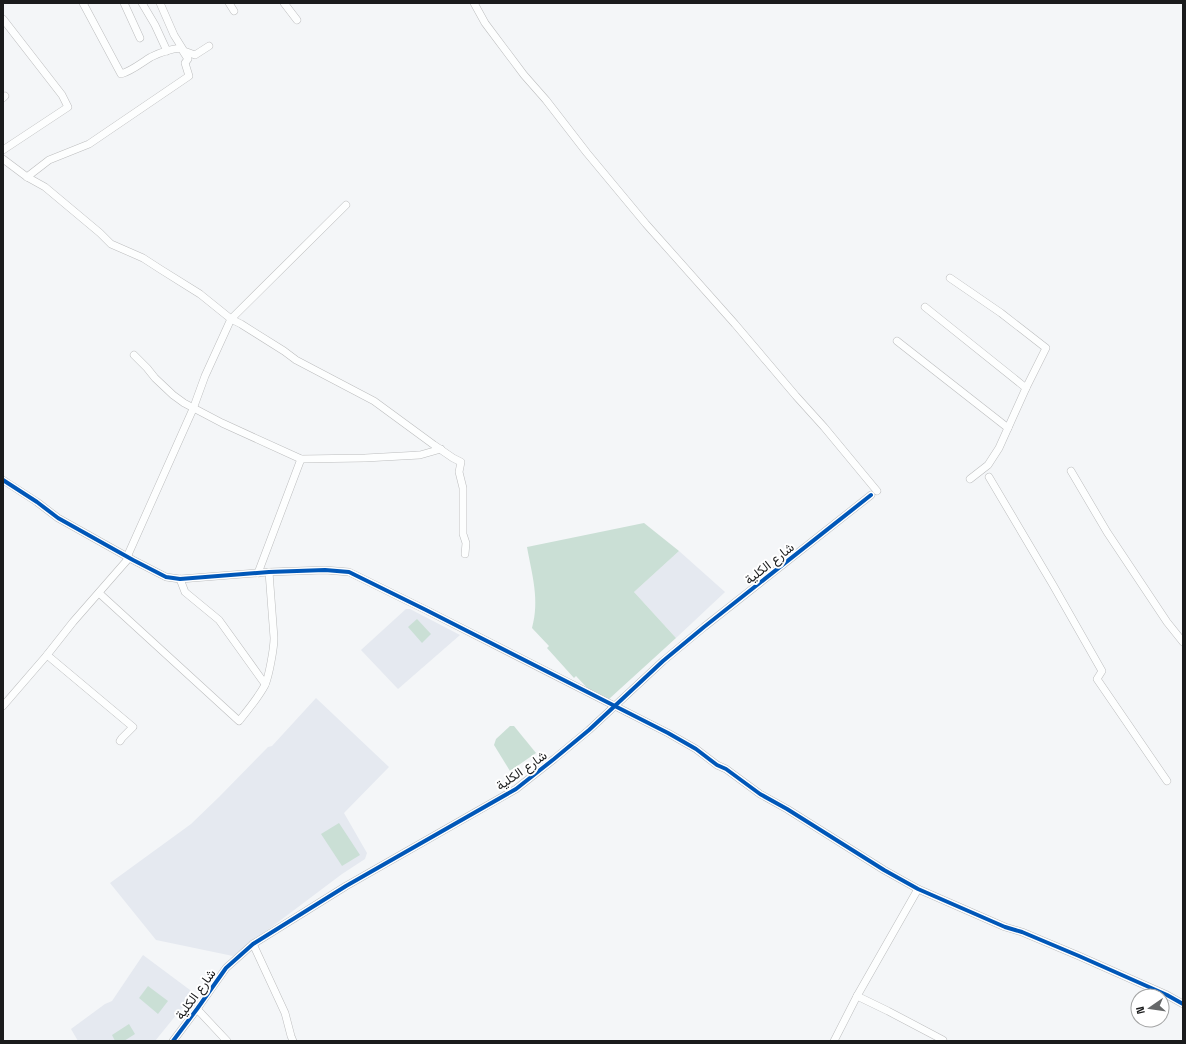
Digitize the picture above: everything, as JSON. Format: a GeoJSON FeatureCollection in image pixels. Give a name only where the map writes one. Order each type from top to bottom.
{"type":"FeatureCollection","features":[{"type":"Feature","properties":{"kind":"street"},"geometry":{"type":"LineString","coordinates":[[27,177],[49,160],[89,144],[189,76],[185,63],[188,59],[181,48],[167,50],[121,74],[83,3]]}},
{"type":"Feature","properties":{"kind":"street"},"geometry":{"type":"LineString","coordinates":[[124,3],[140,38]]}},
{"type":"Feature","properties":{"kind":"street"},"geometry":{"type":"LineString","coordinates":[[142,3],[167,50]]}},
{"type":"Feature","properties":{"kind":"street"},"geometry":{"type":"LineString","coordinates":[[160,3],[174,35],[184,51],[195,55],[209,46]]}},
{"type":"Feature","properties":{"kind":"street"},"geometry":{"type":"LineString","coordinates":[[229,3],[234,12]]}},
{"type":"Feature","properties":{"kind":"street"},"geometry":{"type":"LineString","coordinates":[[284,3],[296,20]]}},
{"type":"Feature","properties":{"kind":"street","name":"شارع الكلية"},"geometry":{"type":"LineString","coordinates":[[174,1041],[226,968],[253,944],[346,886],[516,788],[563,751],[663,661],[704,627],[874,493],[824,427],[646,224],[587,153],[546,100],[524,75],[485,23],[474,3]]}},
{"type":"Feature","properties":{"kind":"street"},"geometry":{"type":"LineString","coordinates":[[3,19],[62,95],[68,107],[3,150]]}},
{"type":"Feature","properties":{"kind":"street"},"geometry":{"type":"LineString","coordinates":[[3,159],[27,177],[45,187],[111,244],[143,258],[200,294],[231,319],[284,351],[296,360],[374,401],[453,458],[462,462],[459,472],[463,488],[462,534],[466,543],[465,554]]}},
{"type":"Feature","properties":{"kind":"street"},"geometry":{"type":"LineString","coordinates":[[3,706],[128,557],[193,409],[205,376],[231,319],[346,205]]}},
{"type":"Feature","properties":{"kind":"street"},"geometry":{"type":"LineString","coordinates":[[950,278],[1001,313],[1046,348],[999,448],[988,466],[970,479]]}},
{"type":"Feature","properties":{"kind":"street"},"geometry":{"type":"LineString","coordinates":[[925,307],[1026,388]]}},
{"type":"Feature","properties":{"kind":"street"},"geometry":{"type":"LineString","coordinates":[[897,341],[1008,428]]}},
{"type":"Feature","properties":{"kind":"street"},"geometry":{"type":"LineString","coordinates":[[134,355],[172,395],[193,409],[301,459],[420,455],[441,449]]}},
{"type":"Feature","properties":{"kind":"street"},"geometry":{"type":"LineString","coordinates":[[258,573],[301,459]]}},
{"type":"Feature","properties":{"kind":"street"},"geometry":{"type":"LineString","coordinates":[[1071,471],[1107,532],[1167,622],[1183,642]]}},
{"type":"Feature","properties":{"kind":"street"},"geometry":{"type":"LineString","coordinates":[[989,477],[1102,671],[1097,679],[1167,781]]}},
{"type":"Feature","properties":{"kind":"street"},"geometry":{"type":"LineString","coordinates":[[3,480],[37,502],[58,518],[166,577],[180,579],[269,572],[325,570],[349,572],[668,733],[696,749],[717,764],[726,768],[760,794],[787,809],[884,870],[918,889],[1079,956],[1167,995],[1183,1004]]}},
{"type":"Feature","properties":{"kind":"street"},"geometry":{"type":"LineString","coordinates":[[99,593],[239,721],[249,709],[265,684],[274,642],[269,572]]}},
{"type":"Feature","properties":{"kind":"street"},"geometry":{"type":"LineString","coordinates":[[180,579],[185,592],[219,620],[265,684]]}},
{"type":"Feature","properties":{"kind":"street"},"geometry":{"type":"LineString","coordinates":[[47,655],[133,727],[120,741]]}},
{"type":"Feature","properties":{"kind":"street"},"geometry":{"type":"LineString","coordinates":[[834,1041],[857,996],[918,889]]}},
{"type":"Feature","properties":{"kind":"street"},"geometry":{"type":"LineString","coordinates":[[253,944],[285,1013],[291,1036],[294,1041]]}},
{"type":"Feature","properties":{"kind":"street"},"geometry":{"type":"LineString","coordinates":[[857,996],[943,1040]]}},
{"type":"Feature","properties":{"kind":"street"},"geometry":{"type":"LineString","coordinates":[[197,1009],[227,1041]]}},
{"type":"Feature","properties":{"kind":"shaded area"},"geometry":{"type":"Polygon","coordinates":[[[679,551],[725,592],[676,638],[634,592],[679,551]]]}},
{"type":"Feature","properties":{"kind":"shaded area"},"geometry":{"type":"Polygon","coordinates":[[[406,609],[410,609],[460,635],[398,689],[361,650],[406,609]]]}},
{"type":"Feature","properties":{"kind":"shaded area"},"geometry":{"type":"Polygon","coordinates":[[[316,698],[389,767],[344,813],[367,853],[365,859],[342,874],[233,956],[156,940],[110,883],[191,824],[268,747],[272,746],[316,698]]]}},
{"type":"Feature","properties":{"kind":"shaded area"},"geometry":{"type":"Polygon","coordinates":[[[143,955],[194,993],[155,1041],[78,1041],[71,1029],[105,1004],[112,1001],[143,955]]]}},
{"type":"Feature","properties":{"kind":"green space"},"geometry":{"type":"Polygon","coordinates":[[[644,523],[679,551],[634,592],[676,638],[609,699],[590,691],[576,676],[574,678],[547,648],[549,646],[532,628],[535,597],[527,547],[644,523]]]}},
{"type":"Feature","properties":{"kind":"green space"},"geometry":{"type":"Polygon","coordinates":[[[417,619],[431,634],[422,643],[408,627],[417,619]]]}},
{"type":"Feature","properties":{"kind":"green space"},"geometry":{"type":"Polygon","coordinates":[[[510,726],[514,726],[536,753],[510,771],[494,745],[496,739],[510,726]]]}},
{"type":"Feature","properties":{"kind":"green space"},"geometry":{"type":"Polygon","coordinates":[[[339,823],[360,855],[342,866],[321,834],[339,823]]]}},
{"type":"Feature","properties":{"kind":"green space"},"geometry":{"type":"Polygon","coordinates":[[[148,986],[168,1001],[158,1014],[139,998],[148,986]]]}},
{"type":"Feature","properties":{"kind":"green space"},"geometry":{"type":"Polygon","coordinates":[[[129,1024],[135,1034],[124,1041],[115,1041],[112,1035],[129,1024]]]}},
{"type":"Feature","properties":{"kind":"cycle path"},"geometry":{"type":"LineString","coordinates":[[3,480],[37,502],[58,518],[166,577],[180,579],[269,572],[325,570],[349,572],[668,733],[696,749],[760,794],[787,809],[884,870],[918,889],[1005,927],[1022,932],[1079,956],[1167,995],[1183,1004]]}},
{"type":"Feature","properties":{"kind":"cycle path"},"geometry":{"type":"LineString","coordinates":[[173,1041],[226,968],[253,944],[346,886],[516,789],[589,730],[663,661],[704,627],[871,495]]}}]}
